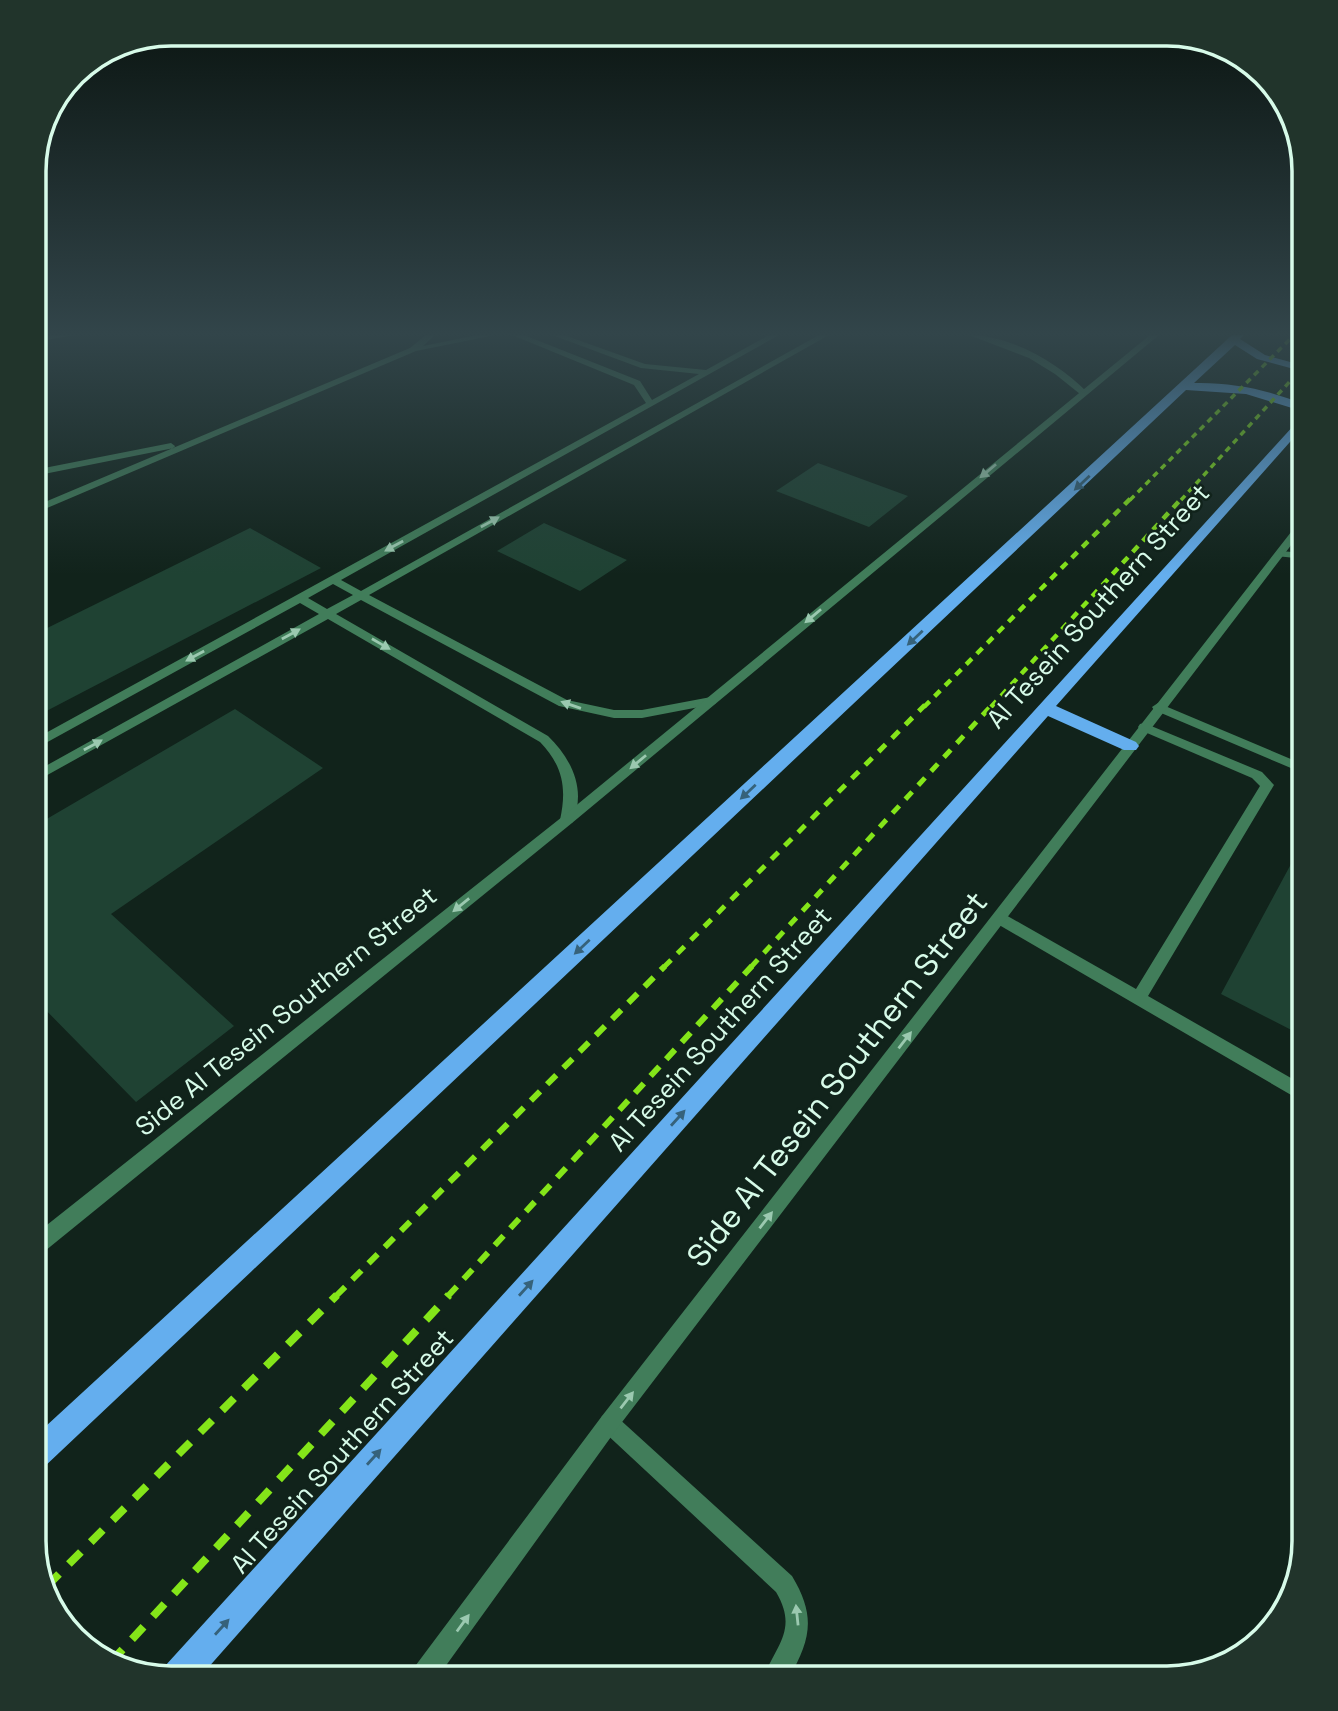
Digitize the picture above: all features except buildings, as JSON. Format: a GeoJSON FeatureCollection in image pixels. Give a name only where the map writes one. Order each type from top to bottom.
{"type":"FeatureCollection","features":[{"type":"Feature","properties":{"kind":"highway"},"geometry":{"type":"LineString","coordinates":[[46,1446],[1154,415]]}},
{"type":"Feature","properties":{"kind":"highway","name":"Al Tesein Southern Street"},"geometry":{"type":"LineString","coordinates":[[188,1666],[1292,432]]}},
{"type":"Feature","properties":{"kind":"highway"},"geometry":{"type":"LineString","coordinates":[[1045,708],[1130,746]]}},
{"type":"Feature","properties":{"kind":"street"},"geometry":{"type":"LineString","coordinates":[[46,506],[261,415]]}},
{"type":"Feature","properties":{"kind":"street"},"geometry":{"type":"LineString","coordinates":[[46,739],[633,415]]}},
{"type":"Feature","properties":{"kind":"street"},"geometry":{"type":"LineString","coordinates":[[46,772],[682,415]]}},
{"type":"Feature","properties":{"kind":"street","name":"Side Al Tesein Southern Street"},"geometry":{"type":"LineString","coordinates":[[46,1238],[567,820],[1055,415]]}},
{"type":"Feature","properties":{"kind":"street"},"geometry":{"type":"LineString","coordinates":[[46,470],[204,439]]}},
{"type":"Feature","properties":{"kind":"street","name":"Side Al Tesein Southern Street"},"geometry":{"type":"LineString","coordinates":[[431,1666],[609,1423],[999,918],[1158,707],[1292,538]]}},
{"type":"Feature","properties":{"kind":"street"},"geometry":{"type":"LineString","coordinates":[[1280,554],[1292,555]]}},
{"type":"Feature","properties":{"kind":"street"},"geometry":{"type":"LineString","coordinates":[[333,580],[564,703],[588,711],[642,714],[711,701]]}},
{"type":"Feature","properties":{"kind":"street"},"geometry":{"type":"LineString","coordinates":[[300,598],[544,739],[558,751],[572,783],[567,820]]}},
{"type":"Feature","properties":{"kind":"street"},"geometry":{"type":"LineString","coordinates":[[1158,707],[1292,764]]}},
{"type":"Feature","properties":{"kind":"street"},"geometry":{"type":"LineString","coordinates":[[1140,996],[1267,785],[1257,775],[1144,727]]}},
{"type":"Feature","properties":{"kind":"street"},"geometry":{"type":"LineString","coordinates":[[999,918],[1140,996],[1195,1032],[1292,1088]]}},
{"type":"Feature","properties":{"kind":"street"},"geometry":{"type":"LineString","coordinates":[[609,1423],[783,1584],[793,1598],[799,1614],[797,1632],[781,1666]]}},
{"type":"Feature","properties":{"kind":"railway"},"geometry":{"type":"LineString","coordinates":[[1130,500],[1215,415]]}},
{"type":"Feature","properties":{"kind":"railway"},"geometry":{"type":"LineString","coordinates":[[1181,500],[1259,415]]}},
{"type":"Feature","properties":{"kind":"railway"},"geometry":{"type":"LineString","coordinates":[[924,707],[1131,498]]}},
{"type":"Feature","properties":{"kind":"railway"},"geometry":{"type":"LineString","coordinates":[[991,707],[1182,498]]}},
{"type":"Feature","properties":{"kind":"railway"},"geometry":{"type":"LineString","coordinates":[[664,967],[925,705]]}},
{"type":"Feature","properties":{"kind":"railway"},"geometry":{"type":"LineString","coordinates":[[751,967],[992,705]]}},
{"type":"Feature","properties":{"kind":"railway"},"geometry":{"type":"LineString","coordinates":[[336,1296],[665,966]]}},
{"type":"Feature","properties":{"kind":"railway"},"geometry":{"type":"LineString","coordinates":[[448,1296],[752,966]]}},
{"type":"Feature","properties":{"kind":"railway"},"geometry":{"type":"LineString","coordinates":[[52,1581],[337,1295]]}},
{"type":"Feature","properties":{"kind":"railway"},"geometry":{"type":"LineString","coordinates":[[118,1654],[449,1295]]}}]}
